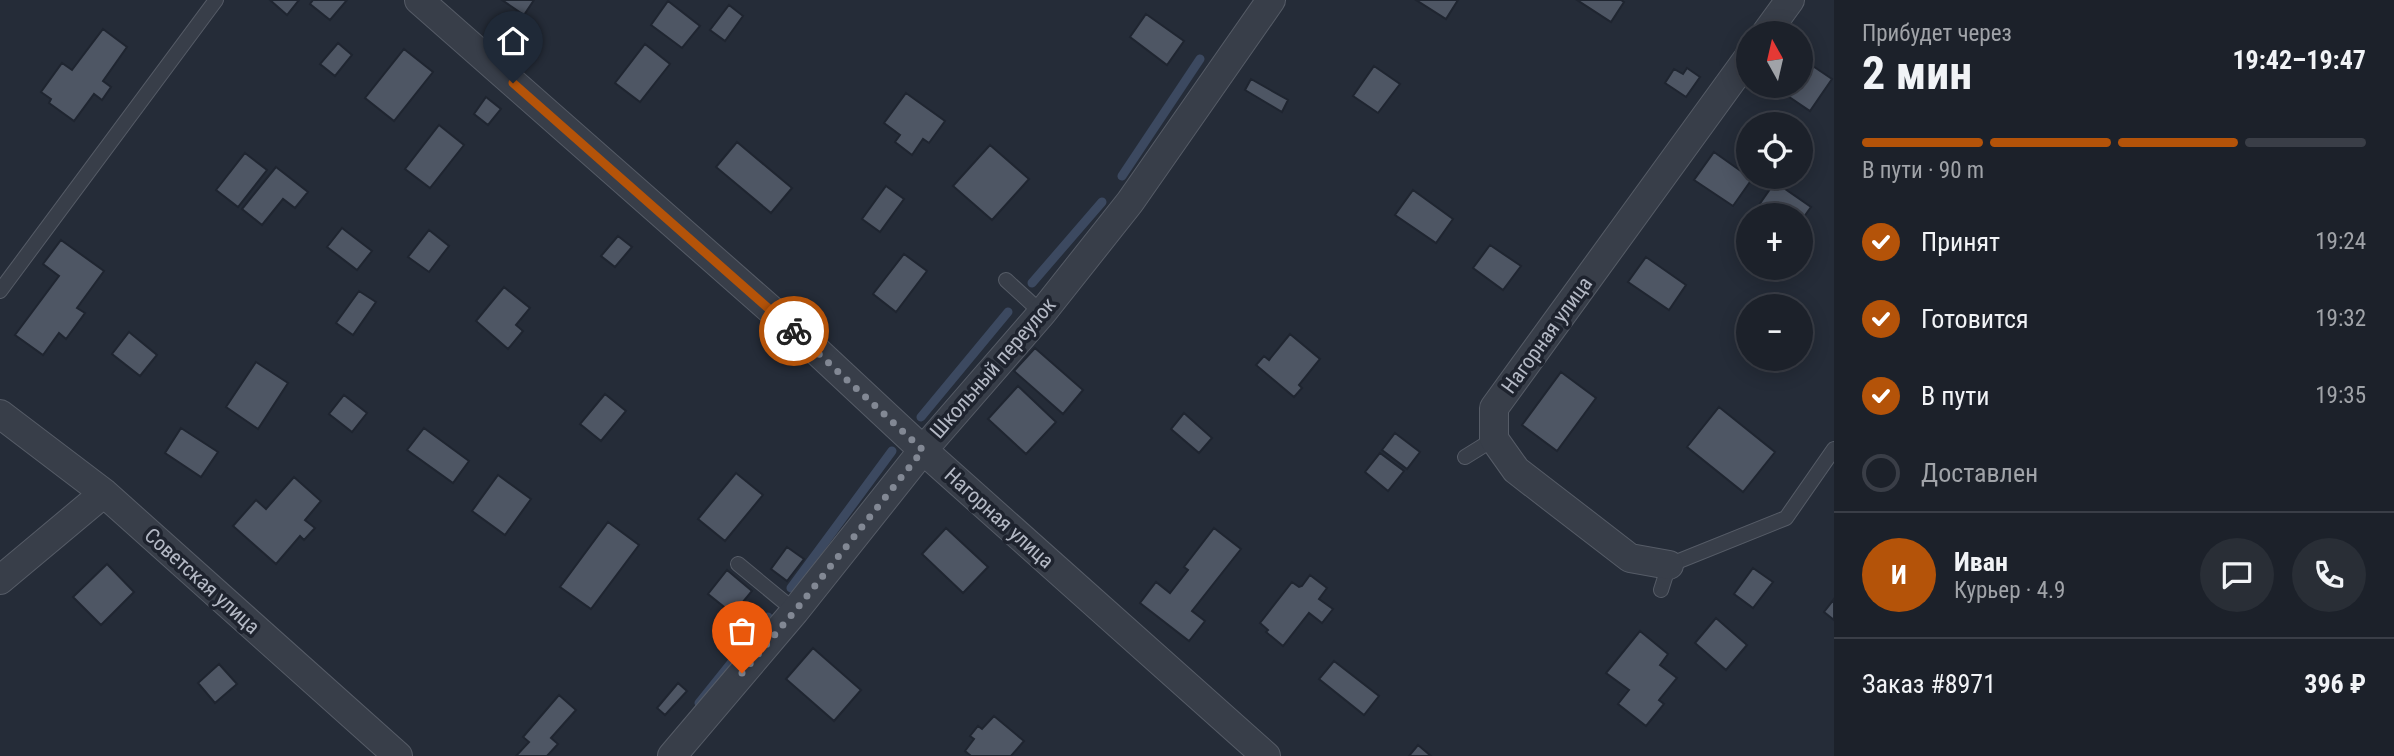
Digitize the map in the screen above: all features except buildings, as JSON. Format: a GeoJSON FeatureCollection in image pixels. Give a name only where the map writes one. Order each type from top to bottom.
{"type":"FeatureCollection","features":[{"type":"Feature","properties":{"kind":"street","name":"Нагорная улица"},"geometry":{"type":"LineString","coordinates":[[419,0],[793,330],[923,450],[1266,756]]}},
{"type":"Feature","properties":{"kind":"street","name":"Школьный переулок"},"geometry":{"type":"LineString","coordinates":[[672,756],[795,611],[923,450],[1042,313],[1130,202],[1271,0]]}},
{"type":"Feature","properties":{"kind":"street"},"geometry":{"type":"LineString","coordinates":[[1775,21],[1790,0]]}},
{"type":"Feature","properties":{"kind":"street","name":"Нагорная улица"},"geometry":{"type":"LineString","coordinates":[[1494,439],[1494,408],[1736,75]]}},
{"type":"Feature","properties":{"kind":"street","name":"Советская улица"},"geometry":{"type":"LineString","coordinates":[[0,414],[104,493],[398,756]]}},
{"type":"Feature","properties":{"kind":"street"},"geometry":{"type":"LineString","coordinates":[[1494,439],[1516,470],[1630,558],[1665,577]]}},
{"type":"Feature","properties":{"kind":"street"},"geometry":{"type":"LineString","coordinates":[[0,580],[104,493]]}},
{"type":"Feature","properties":{"kind":"lane"},"geometry":{"type":"LineString","coordinates":[[0,291],[216,0]]}},
{"type":"Feature","properties":{"kind":"lane"},"geometry":{"type":"LineString","coordinates":[[1006,280],[1042,313]]}},
{"type":"Feature","properties":{"kind":"lane"},"geometry":{"type":"LineString","coordinates":[[1465,457],[1494,439]]}},
{"type":"Feature","properties":{"kind":"lane"},"geometry":{"type":"LineString","coordinates":[[1665,577],[1786,518],[1834,449]]}},
{"type":"Feature","properties":{"kind":"lane"},"geometry":{"type":"LineString","coordinates":[[738,564],[795,611]]}},
{"type":"Feature","properties":{"kind":"waterway"},"geometry":{"type":"LineString","coordinates":[[1122,176],[1200,59]]}},
{"type":"Feature","properties":{"kind":"waterway"},"geometry":{"type":"LineString","coordinates":[[1032,283],[1102,202]]}},
{"type":"Feature","properties":{"kind":"waterway"},"geometry":{"type":"LineString","coordinates":[[921,417],[1008,312]]}},
{"type":"Feature","properties":{"kind":"waterway"},"geometry":{"type":"LineString","coordinates":[[791,588],[892,451]]}},
{"type":"Feature","properties":{"kind":"waterway"},"geometry":{"type":"LineString","coordinates":[[699,703],[768,617]]}},
{"type":"Feature","properties":{"kind":"way so far"},"geometry":{"type":"LineString","coordinates":[[742,673],[923,450],[794,331]]}},
{"type":"Feature","properties":{"kind":"route"},"geometry":{"type":"LineString","coordinates":[[513,83],[794,331]]}}]}
